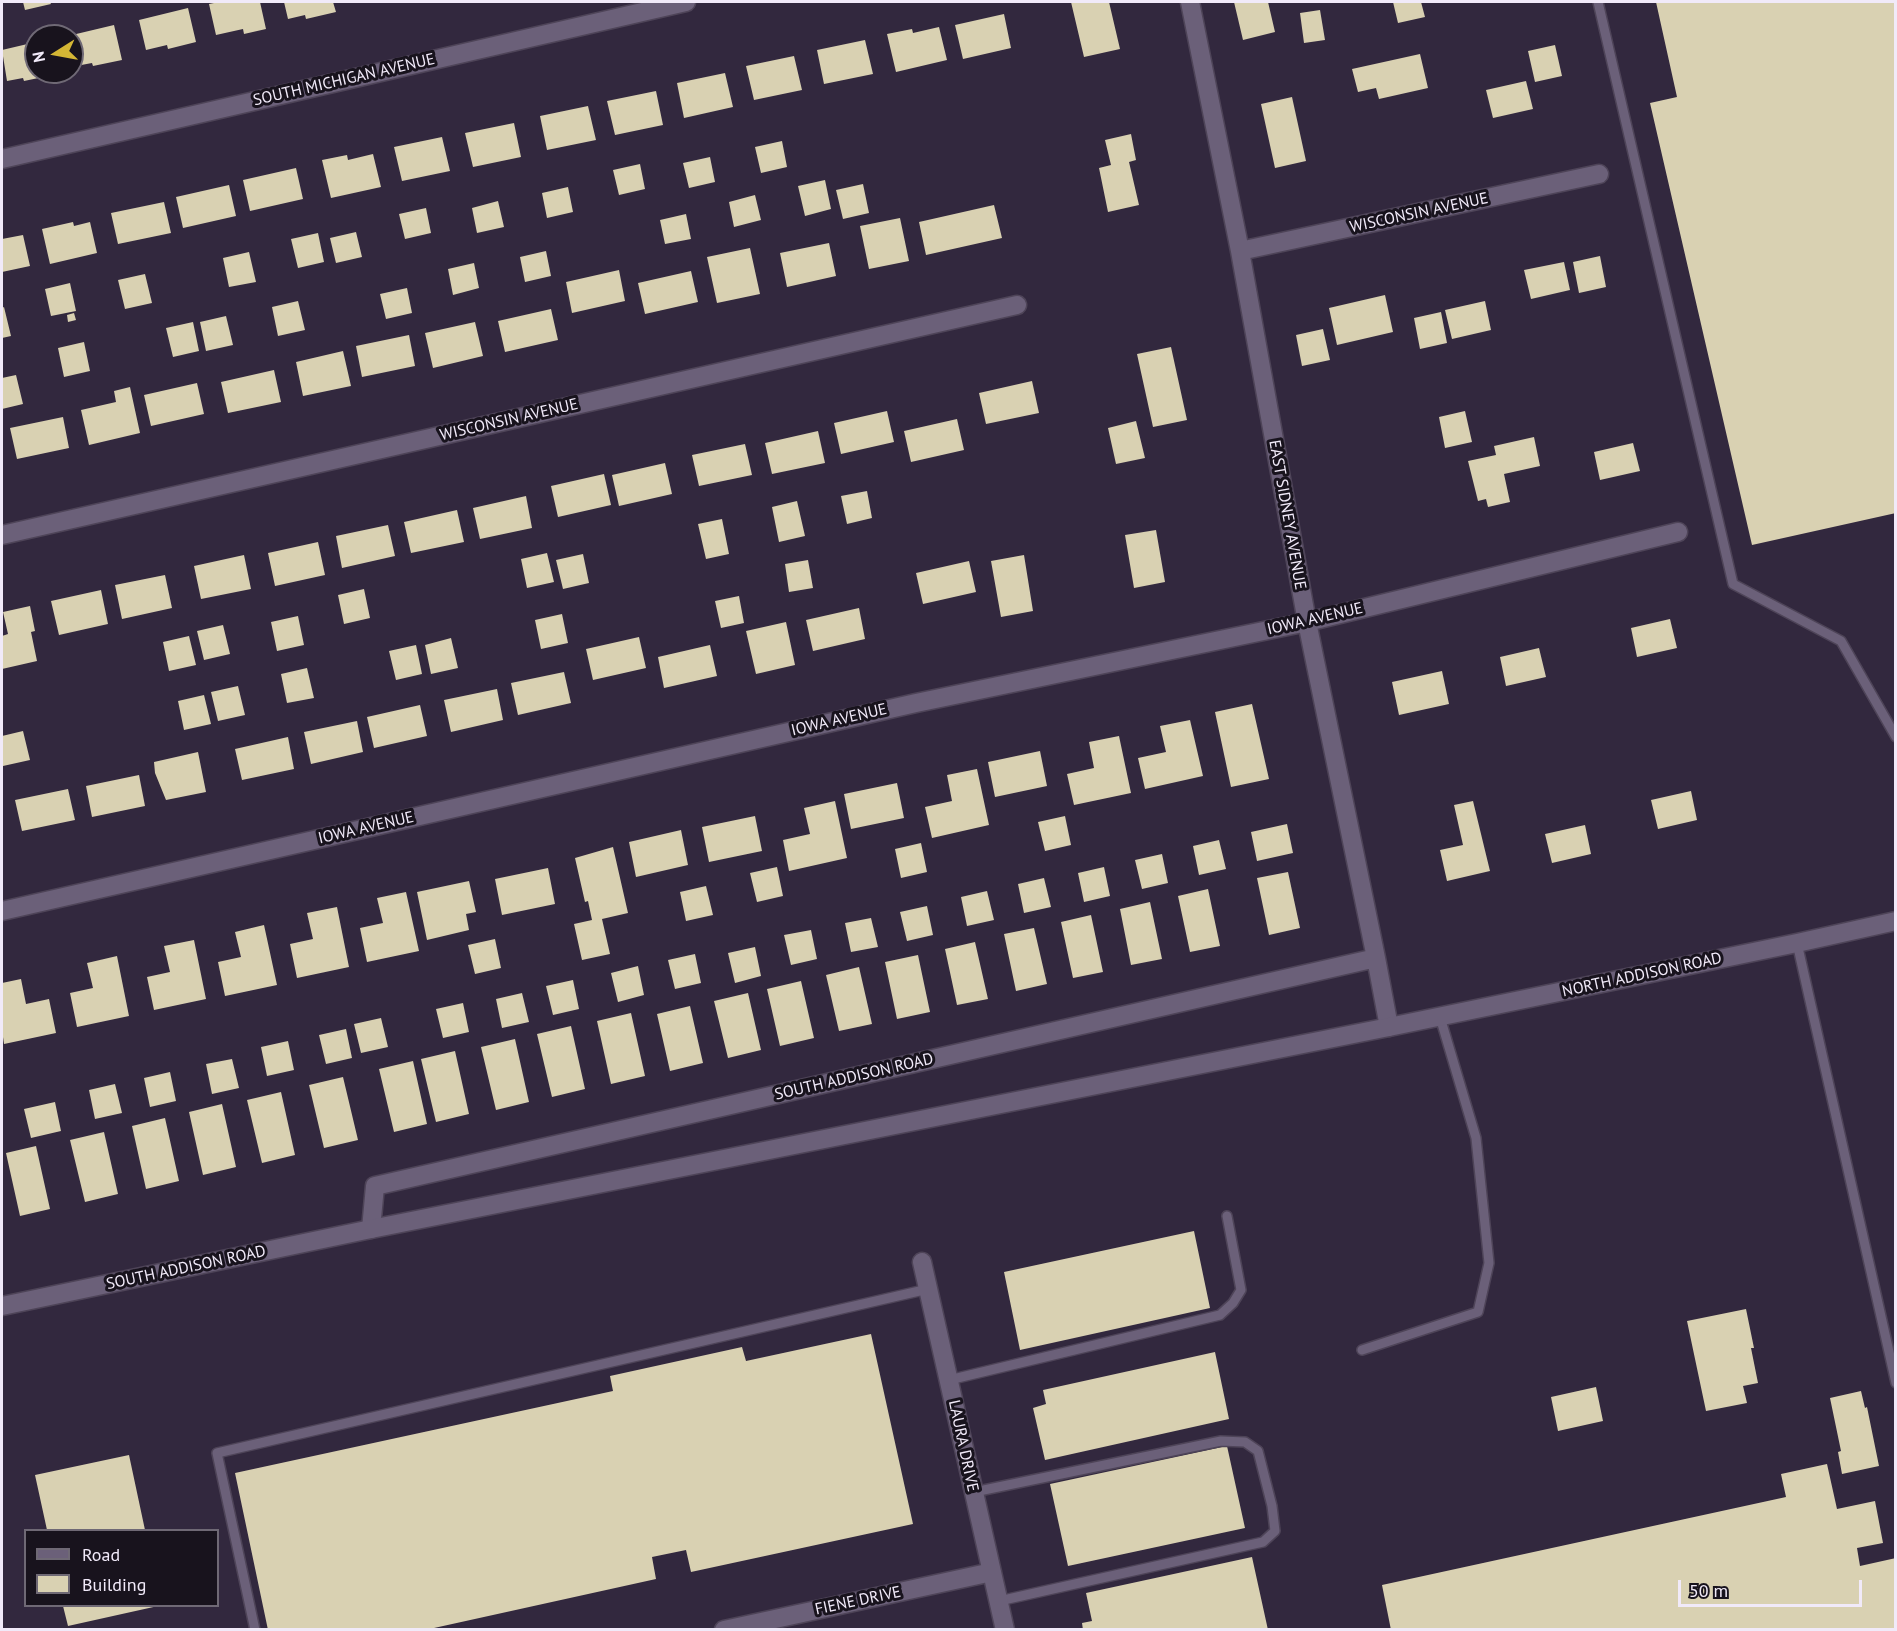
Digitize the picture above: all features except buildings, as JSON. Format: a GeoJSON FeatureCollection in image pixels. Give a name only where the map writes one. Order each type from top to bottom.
{"type":"FeatureCollection","features":[{"type":"Feature","properties":{"kind":"street","name":"SOUTH MICHIGAN AVENUE"},"geometry":{"type":"LineString","coordinates":[[2,159],[687,2]]}},
{"type":"Feature","properties":{"kind":"street","name":"EAST SIDNEY AVENUE"},"geometry":{"type":"LineString","coordinates":[[1190,2],[1240,251],[1307,622],[1389,1027]]}},
{"type":"Feature","properties":{"kind":"street","name":"WISCONSIN AVENUE"},"geometry":{"type":"LineString","coordinates":[[1240,251],[1599,174]]}},
{"type":"Feature","properties":{"kind":"street","name":"WISCONSIN AVENUE"},"geometry":{"type":"LineString","coordinates":[[2,535],[1017,305]]}},
{"type":"Feature","properties":{"kind":"street","name":"IOWA AVENUE"},"geometry":{"type":"LineString","coordinates":[[2,910],[916,703],[1307,622],[1678,531]]}},
{"type":"Feature","properties":{"kind":"street","name":"NORTH ADDISON ROAD"},"geometry":{"type":"LineString","coordinates":[[1389,1027],[1896,921]]}},
{"type":"Feature","properties":{"kind":"street","name":"SOUTH ADDISON ROAD"},"geometry":{"type":"LineString","coordinates":[[371,1229],[375,1186],[1376,958]]}},
{"type":"Feature","properties":{"kind":"street","name":"SOUTH ADDISON ROAD"},"geometry":{"type":"LineString","coordinates":[[2,1306],[371,1229],[1389,1027]]}},
{"type":"Feature","properties":{"kind":"street","name":"LAURA DRIVE"},"geometry":{"type":"LineString","coordinates":[[922,1262],[1005,1629]]}},
{"type":"Feature","properties":{"kind":"street","name":"FIENE DRIVE"},"geometry":{"type":"LineString","coordinates":[[724,1629],[992,1572]]}},
{"type":"Feature","properties":{"kind":"lane"},"geometry":{"type":"LineString","coordinates":[[1598,2],[1733,584],[1841,641],[1896,737]]}},
{"type":"Feature","properties":{"kind":"lane"},"geometry":{"type":"LineString","coordinates":[[1797,943],[1896,1383]]}},
{"type":"Feature","properties":{"kind":"lane"},"geometry":{"type":"LineString","coordinates":[[1362,1350],[1478,1312],[1490,1263],[1476,1138],[1440,1017]]}},
{"type":"Feature","properties":{"kind":"lane"},"geometry":{"type":"LineString","coordinates":[[949,1380],[1220,1314],[1233,1303],[1241,1290],[1227,1216]]}},
{"type":"Feature","properties":{"kind":"lane"},"geometry":{"type":"LineString","coordinates":[[255,1629],[217,1453],[928,1290]]}},
{"type":"Feature","properties":{"kind":"lane"},"geometry":{"type":"LineString","coordinates":[[974,1492],[1221,1441],[1245,1442],[1258,1451],[1272,1506],[1275,1532],[1263,1542],[999,1601]]}}]}
